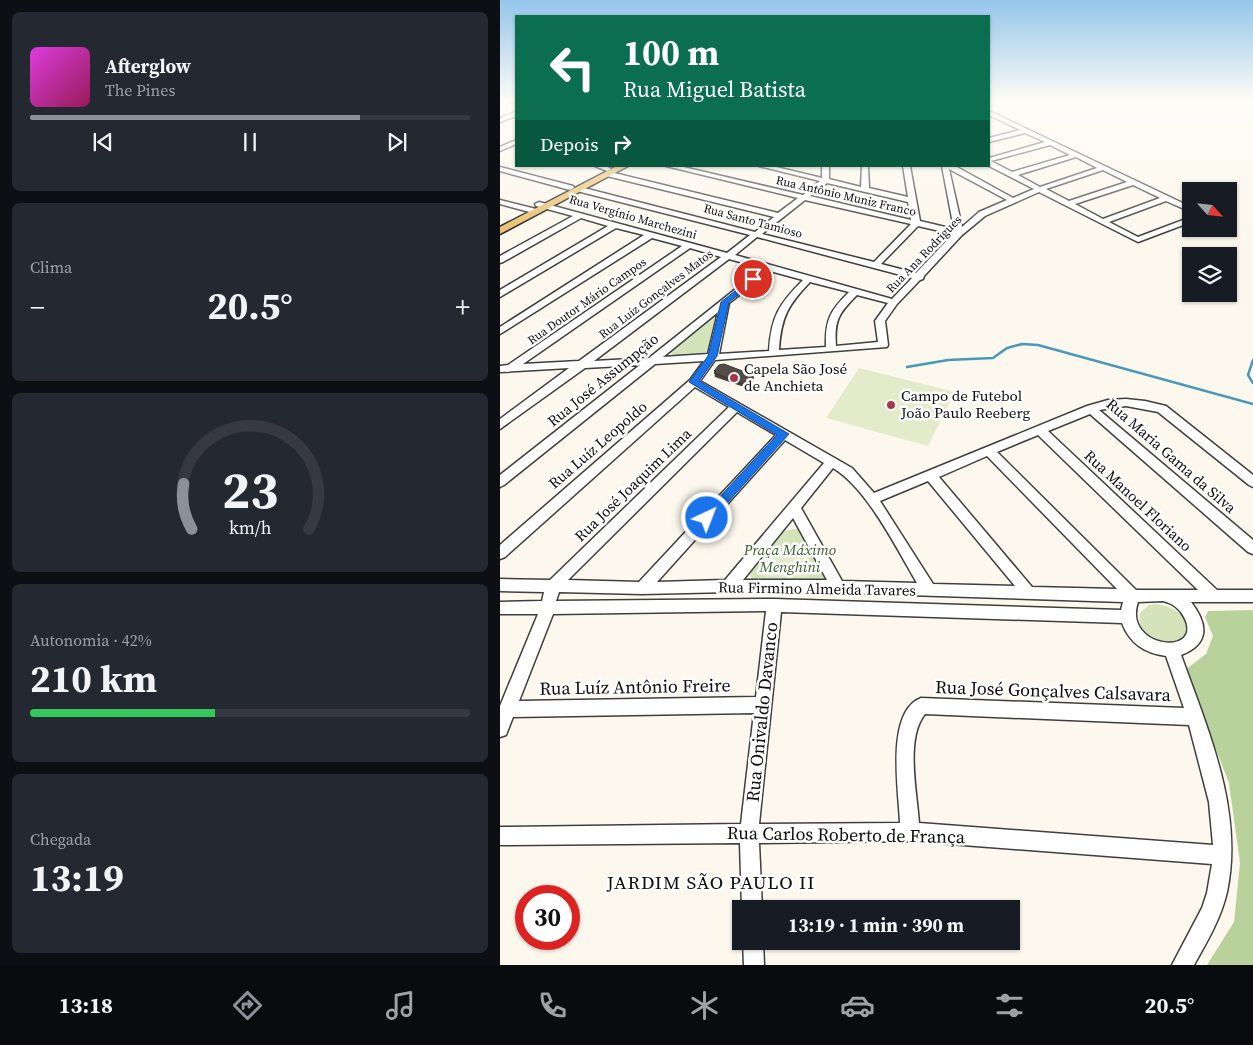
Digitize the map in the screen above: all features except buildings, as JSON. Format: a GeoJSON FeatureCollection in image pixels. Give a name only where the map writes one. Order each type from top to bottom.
{"type":"FeatureCollection","features":[{"type":"Feature","properties":{"kind":"main road"},"geometry":{"type":"LineString","coordinates":[[500,231],[607,169]]}},
{"type":"Feature","properties":{"kind":"main road"},"geometry":{"type":"LineString","coordinates":[[500,224],[538,208]]}},
{"type":"Feature","properties":{"kind":"street"},"geometry":{"type":"LineString","coordinates":[[500,149],[512,145]]}},
{"type":"Feature","properties":{"kind":"street"},"geometry":{"type":"LineString","coordinates":[[990,161],[1042,145]]}},
{"type":"Feature","properties":{"kind":"street"},"geometry":{"type":"LineString","coordinates":[[1054,145],[1182,206]]}},
{"type":"Feature","properties":{"kind":"street"},"geometry":{"type":"LineString","coordinates":[[1011,175],[1076,155]]}},
{"type":"Feature","properties":{"kind":"street"},"geometry":{"type":"LineString","coordinates":[[990,162],[1011,175],[1138,240],[1182,223]]}},
{"type":"Feature","properties":{"kind":"street","name":"Rua Antônio Muniz Franco"},"geometry":{"type":"LineString","coordinates":[[673,167],[959,233]]}},
{"type":"Feature","properties":{"kind":"street"},"geometry":{"type":"LineString","coordinates":[[770,167],[787,169],[825,181],[910,200]]}},
{"type":"Feature","properties":{"kind":"street"},"geometry":{"type":"LineString","coordinates":[[825,181],[826,167]]}},
{"type":"Feature","properties":{"kind":"street"},"geometry":{"type":"LineString","coordinates":[[865,167],[865,190]]}},
{"type":"Feature","properties":{"kind":"street"},"geometry":{"type":"LineString","coordinates":[[875,266],[916,224],[910,200],[906,167]]}},
{"type":"Feature","properties":{"kind":"street"},"geometry":{"type":"LineString","coordinates":[[945,167],[959,233]]}},
{"type":"Feature","properties":{"kind":"street"},"geometry":{"type":"LineString","coordinates":[[951,167],[1012,200]]}},
{"type":"Feature","properties":{"kind":"street","name":"Rua Ana Rodrigues"},"geometry":{"type":"LineString","coordinates":[[831,349],[883,345],[880,321],[894,302],[920,277],[959,233],[982,214],[1040,189],[1102,168]]}},
{"type":"Feature","properties":{"kind":"street","name":"Rua Santo Tamioso"},"geometry":{"type":"LineString","coordinates":[[500,169],[920,277]]}},
{"type":"Feature","properties":{"kind":"street"},"geometry":{"type":"LineString","coordinates":[[607,169],[780,216]]}},
{"type":"Feature","properties":{"kind":"street","name":"Rua Luíz Gonçalves Matos"},"geometry":{"type":"LineString","coordinates":[[500,425],[727,257],[825,181]]}},
{"type":"Feature","properties":{"kind":"street"},"geometry":{"type":"LineString","coordinates":[[1069,204],[1134,182]]}},
{"type":"Feature","properties":{"kind":"street"},"geometry":{"type":"LineString","coordinates":[[1104,222],[1167,198]]}},
{"type":"Feature","properties":{"kind":"street","name":"Rua Vergínio Marchezini"},"geometry":{"type":"LineString","coordinates":[[500,202],[580,215],[894,302]]}},
{"type":"Feature","properties":{"kind":"street"},"geometry":{"type":"LineString","coordinates":[[500,260],[580,215]]}},
{"type":"Feature","properties":{"kind":"street"},"geometry":{"type":"LineString","coordinates":[[500,294],[615,225]]}},
{"type":"Feature","properties":{"kind":"street"},"geometry":{"type":"LineString","coordinates":[[500,331],[650,235]]}},
{"type":"Feature","properties":{"kind":"street","name":"Rua Doutor Mário Campos"},"geometry":{"type":"LineString","coordinates":[[500,376],[505,369],[688,246]]}},
{"type":"Feature","properties":{"kind":"street","name":"Rua José Assumpção"},"geometry":{"type":"LineString","coordinates":[[500,482],[768,268]]}},
{"type":"Feature","properties":{"kind":"street"},"geometry":{"type":"LineString","coordinates":[[774,354],[775,323],[782,306],[808,279]]}},
{"type":"Feature","properties":{"kind":"street"},"geometry":{"type":"LineString","coordinates":[[505,369],[774,354],[831,349],[830,325],[834,312],[854,292]]}},
{"type":"Feature","properties":{"kind":"street"},"geometry":{"type":"LineString","coordinates":[[713,356],[725,302]]}},
{"type":"Feature","properties":{"kind":"street","name":"Rua Luíz Leopoldo"},"geometry":{"type":"LineString","coordinates":[[500,553],[694,382],[713,356]]}},
{"type":"Feature","properties":{"kind":"street"},"geometry":{"type":"LineString","coordinates":[[694,382],[848,471],[872,499],[930,591]]}},
{"type":"Feature","properties":{"kind":"street"},"geometry":{"type":"LineString","coordinates":[[872,499],[1101,405],[1123,403],[1162,409],[1253,482]]}},
{"type":"Feature","properties":{"kind":"street","name":"Rua José Joaquim Lima"},"geometry":{"type":"LineString","coordinates":[[553,586],[736,407]]}},
{"type":"Feature","properties":{"kind":"street","name":"Rua Maria Gama da Silva"},"geometry":{"type":"LineString","coordinates":[[1091,409],[1253,548]]}},
{"type":"Feature","properties":{"kind":"street","name":"Rua Manoel Floriano"},"geometry":{"type":"LineString","coordinates":[[1039,430],[1214,596]]}},
{"type":"Feature","properties":{"kind":"street"},"geometry":{"type":"LineString","coordinates":[[642,588],[784,434]]}},
{"type":"Feature","properties":{"kind":"street"},"geometry":{"type":"LineString","coordinates":[[989,451],[1133,596],[1127,609],[1130,627],[1143,641],[1161,650],[1172,651],[1182,649],[1190,644],[1195,637],[1196,628],[1188,610],[1170,596]]}},
{"type":"Feature","properties":{"kind":"street"},"geometry":{"type":"LineString","coordinates":[[729,586],[832,461]]}},
{"type":"Feature","properties":{"kind":"street"},"geometry":{"type":"LineString","coordinates":[[930,475],[1029,593]]}},
{"type":"Feature","properties":{"kind":"street"},"geometry":{"type":"LineString","coordinates":[[794,508],[838,587]]}},
{"type":"Feature","properties":{"kind":"street","name":"Rua Firmino Almeida Tavares"},"geometry":{"type":"LineString","coordinates":[[500,586],[642,588],[729,586],[838,587],[1133,596],[1253,596]]}},
{"type":"Feature","properties":{"kind":"street"},"geometry":{"type":"LineString","coordinates":[[500,728],[547,609],[553,586]]}},
{"type":"Feature","properties":{"kind":"street","name":"Rua Firmino Almeida Tavares"},"geometry":{"type":"LineString","coordinates":[[500,608],[547,609],[774,605],[1127,617]]}},
{"type":"Feature","properties":{"kind":"street","name":"Rua Onivaldo Davanco"},"geometry":{"type":"LineString","coordinates":[[752,900],[749,832],[774,605]]}},
{"type":"Feature","properties":{"kind":"street"},"geometry":{"type":"LineString","coordinates":[[1172,651],[1218,798],[1221,855],[1218,892],[1211,910],[1182,965]]}},
{"type":"Feature","properties":{"kind":"street","name":"Rua Luíz Antônio Freire"},"geometry":{"type":"LineString","coordinates":[[507,709],[763,705]]}},
{"type":"Feature","properties":{"kind":"street","name":"Rua José Gonçalves Calsavara"},"geometry":{"type":"LineString","coordinates":[[910,832],[905,743],[911,718],[921,706],[1194,717]]}},
{"type":"Feature","properties":{"kind":"street","name":"Rua Carlos Roberto de França"},"geometry":{"type":"LineString","coordinates":[[500,836],[749,832],[910,832],[1221,855]]}},
{"type":"Feature","properties":{"kind":"street"},"geometry":{"type":"LineString","coordinates":[[753,950],[754,965]]}},
{"type":"Feature","properties":{"kind":"green space"},"geometry":{"type":"Polygon","coordinates":[[[716,313],[707,352],[674,356],[668,351],[716,313]]]}},
{"type":"Feature","properties":{"kind":"green space","name":"Campo de Futebol João Paulo Reeberg"},"geometry":{"type":"Polygon","coordinates":[[[859,368],[955,392],[928,446],[826,418],[859,368]]]}},
{"type":"Feature","properties":{"kind":"green space","name":"Praça Máximo Menghini"},"geometry":{"type":"Polygon","coordinates":[[[796,529],[803,532],[826,575],[823,580],[754,583],[750,575],[767,545],[780,534],[796,529]]]}},
{"type":"Feature","properties":{"kind":"green space"},"geometry":{"type":"Polygon","coordinates":[[[767,557],[809,557],[807,577],[765,577],[767,557]]]}},
{"type":"Feature","properties":{"kind":"green space"},"geometry":{"type":"Polygon","coordinates":[[[1156,604],[1173,609],[1185,620],[1189,631],[1182,643],[1156,643],[1144,633],[1139,618],[1140,613],[1149,605],[1156,604]]]}},
{"type":"Feature","properties":{"kind":"green space"},"geometry":{"type":"Polygon","coordinates":[[[1253,610],[1253,965],[1207,965],[1234,922],[1240,863],[1229,783],[1185,670],[1206,654],[1213,636],[1205,617],[1208,611],[1253,610]]]}},
{"type":"Feature","properties":{"kind":"waterway"},"geometry":{"type":"LineString","coordinates":[[907,367],[948,360],[993,358],[1007,348],[1022,344],[1038,345],[1253,404]]}},
{"type":"Feature","properties":{"kind":"waterway"},"geometry":{"type":"LineString","coordinates":[[1253,360],[1248,375],[1253,383]]}},
{"type":"Feature","properties":{"kind":"place","name":"Capela São José de Anchieta"},"geometry":{"type":"Point","coordinates":[734,378]}},
{"type":"Feature","properties":{"kind":"place","name":"Campo de Futebol João Paulo Reeberg"},"geometry":{"type":"Point","coordinates":[891,405]}},
{"type":"Feature","properties":{"kind":"district","name":"JARDIM SÃO PAULO II"},"geometry":{"type":"Point","coordinates":[711,882]}},
{"type":"Feature","properties":{"kind":"route"},"geometry":{"type":"LineString","coordinates":[[707,518],[784,434],[694,382],[713,356],[720,317],[725,302],[753,279]]}}]}
